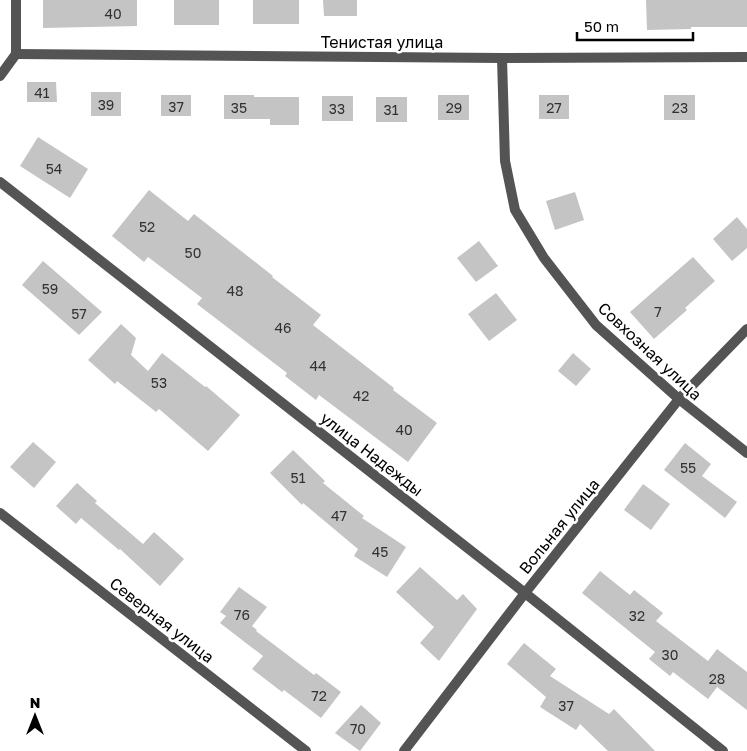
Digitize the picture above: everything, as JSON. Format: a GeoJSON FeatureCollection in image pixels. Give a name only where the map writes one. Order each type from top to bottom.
{"type":"FeatureCollection","features":[{"type":"Feature","properties":{"kind":"street"},"geometry":{"type":"LineString","coordinates":[[0,76],[16,54],[16,0]]}},
{"type":"Feature","properties":{"kind":"street","name":"Тенистая улица"},"geometry":{"type":"LineString","coordinates":[[16,54],[502,58],[747,57]]}},
{"type":"Feature","properties":{"kind":"street","name":"Совхозная улица"},"geometry":{"type":"LineString","coordinates":[[502,58],[505,161],[515,210],[544,258],[596,325],[679,399],[747,453]]}},
{"type":"Feature","properties":{"kind":"street","name":"улица Надежды"},"geometry":{"type":"LineString","coordinates":[[0,182],[525,593],[723,751]]}},
{"type":"Feature","properties":{"kind":"street","name":"Вольная улица"},"geometry":{"type":"LineString","coordinates":[[404,751],[525,593],[679,399],[747,329]]}},
{"type":"Feature","properties":{"kind":"street","name":"Северная улица"},"geometry":{"type":"LineString","coordinates":[[0,513],[306,751]]}},
{"type":"Feature","properties":{"kind":"building"},"geometry":{"type":"Polygon","coordinates":[[[43,0],[137,0],[137,26],[43,28],[43,0]]]}},
{"type":"Feature","properties":{"kind":"building"},"geometry":{"type":"Polygon","coordinates":[[[174,0],[219,0],[219,25],[174,25],[174,0]]]}},
{"type":"Feature","properties":{"kind":"building"},"geometry":{"type":"Polygon","coordinates":[[[253,0],[299,0],[299,24],[253,24],[253,0]]]}},
{"type":"Feature","properties":{"kind":"building"},"geometry":{"type":"Polygon","coordinates":[[[323,0],[357,0],[357,16],[324,16],[323,0]]]}},
{"type":"Feature","properties":{"kind":"building"},"geometry":{"type":"Polygon","coordinates":[[[646,0],[747,0],[747,27],[691,27],[691,29],[647,30],[646,0]]]}},
{"type":"Feature","properties":{"kind":"building"},"geometry":{"type":"Polygon","coordinates":[[[27,82],[56,82],[57,102],[27,102],[27,82]]]}},
{"type":"Feature","properties":{"kind":"building"},"geometry":{"type":"Polygon","coordinates":[[[91,92],[121,92],[121,116],[91,116],[91,92]]]}},
{"type":"Feature","properties":{"kind":"building"},"geometry":{"type":"Polygon","coordinates":[[[161,95],[191,95],[191,116],[161,116],[161,95]]]}},
{"type":"Feature","properties":{"kind":"building"},"geometry":{"type":"Polygon","coordinates":[[[224,95],[299,97],[299,125],[270,125],[270,119],[224,119],[224,95]]]}},
{"type":"Feature","properties":{"kind":"building"},"geometry":{"type":"Polygon","coordinates":[[[438,95],[469,95],[469,120],[438,120],[438,95]]]}},
{"type":"Feature","properties":{"kind":"building"},"geometry":{"type":"Polygon","coordinates":[[[539,95],[569,95],[569,119],[539,119],[539,95]]]}},
{"type":"Feature","properties":{"kind":"building"},"geometry":{"type":"Polygon","coordinates":[[[664,95],[695,95],[695,120],[664,120],[664,95]]]}},
{"type":"Feature","properties":{"kind":"building"},"geometry":{"type":"Polygon","coordinates":[[[322,96],[353,96],[353,121],[322,121],[322,96]]]}},
{"type":"Feature","properties":{"kind":"building"},"geometry":{"type":"Polygon","coordinates":[[[376,97],[407,97],[407,122],[376,122],[376,97]]]}},
{"type":"Feature","properties":{"kind":"building"},"geometry":{"type":"Polygon","coordinates":[[[38,137],[88,169],[70,198],[20,166],[38,137]]]}},
{"type":"Feature","properties":{"kind":"building"},"geometry":{"type":"Polygon","coordinates":[[[149,190],[188,221],[194,214],[273,276],[321,315],[313,325],[437,423],[408,462],[319,395],[316,400],[285,376],[287,373],[197,304],[202,298],[148,257],[144,262],[112,236],[149,190]]]}},
{"type":"Feature","properties":{"kind":"building"},"geometry":{"type":"Polygon","coordinates":[[[575,192],[584,220],[555,230],[546,201],[575,192]]]}},
{"type":"Feature","properties":{"kind":"building"},"geometry":{"type":"Polygon","coordinates":[[[737,217],[747,229],[747,248],[732,261],[713,239],[737,217]]]}},
{"type":"Feature","properties":{"kind":"building"},"geometry":{"type":"Polygon","coordinates":[[[479,241],[498,266],[476,282],[457,258],[479,241]]]}},
{"type":"Feature","properties":{"kind":"building"},"geometry":{"type":"Polygon","coordinates":[[[693,257],[715,281],[685,308],[687,310],[654,339],[630,312],[693,257]]]}},
{"type":"Feature","properties":{"kind":"building"},"geometry":{"type":"Polygon","coordinates":[[[43,261],[102,312],[79,335],[22,285],[43,261]]]}},
{"type":"Feature","properties":{"kind":"building"},"geometry":{"type":"Polygon","coordinates":[[[496,293],[517,320],[489,341],[468,314],[496,293]]]}},
{"type":"Feature","properties":{"kind":"building"},"geometry":{"type":"Polygon","coordinates":[[[121,324],[136,338],[131,355],[148,371],[162,353],[206,386],[240,415],[208,451],[159,409],[156,412],[117,381],[115,384],[88,360],[121,324]]]}},
{"type":"Feature","properties":{"kind":"building"},"geometry":{"type":"Polygon","coordinates":[[[573,353],[591,369],[576,386],[558,371],[573,353]]]}},
{"type":"Feature","properties":{"kind":"building"},"geometry":{"type":"Polygon","coordinates":[[[33,442],[56,462],[34,488],[10,467],[33,442]]]}},
{"type":"Feature","properties":{"kind":"building"},"geometry":{"type":"Polygon","coordinates":[[[685,443],[711,464],[702,476],[737,502],[725,518],[664,470],[685,443]]]}},
{"type":"Feature","properties":{"kind":"building"},"geometry":{"type":"Polygon","coordinates":[[[293,450],[325,481],[323,483],[364,516],[362,518],[406,547],[387,577],[354,556],[358,549],[303,503],[302,505],[270,473],[293,450]]]}},
{"type":"Feature","properties":{"kind":"building"},"geometry":{"type":"Polygon","coordinates":[[[77,483],[97,501],[95,503],[143,544],[154,532],[184,559],[160,586],[120,549],[81,518],[76,524],[56,506],[77,483]]]}},
{"type":"Feature","properties":{"kind":"building"},"geometry":{"type":"Polygon","coordinates":[[[643,484],[670,504],[651,530],[624,510],[643,484]]]}},
{"type":"Feature","properties":{"kind":"building"},"geometry":{"type":"Polygon","coordinates":[[[420,567],[457,600],[463,594],[477,609],[439,661],[420,643],[434,627],[396,592],[420,567]]]}},
{"type":"Feature","properties":{"kind":"building"},"geometry":{"type":"Polygon","coordinates":[[[600,571],[630,595],[634,590],[663,613],[656,621],[708,661],[717,649],[747,672],[747,710],[717,687],[708,699],[673,672],[670,676],[649,659],[655,652],[582,593],[600,571]]]}},
{"type":"Feature","properties":{"kind":"building"},"geometry":{"type":"Polygon","coordinates":[[[239,587],[267,607],[252,626],[256,631],[314,675],[316,673],[341,692],[321,718],[252,669],[263,656],[220,623],[226,616],[220,612],[239,587]]]}},
{"type":"Feature","properties":{"kind":"building"},"geometry":{"type":"Polygon","coordinates":[[[524,643],[556,669],[550,676],[609,714],[614,709],[655,751],[608,751],[580,724],[576,730],[540,707],[546,697],[507,664],[524,643]]]}},
{"type":"Feature","properties":{"kind":"building"},"geometry":{"type":"Polygon","coordinates":[[[361,705],[381,723],[360,751],[335,733],[361,705]]]}}]}
